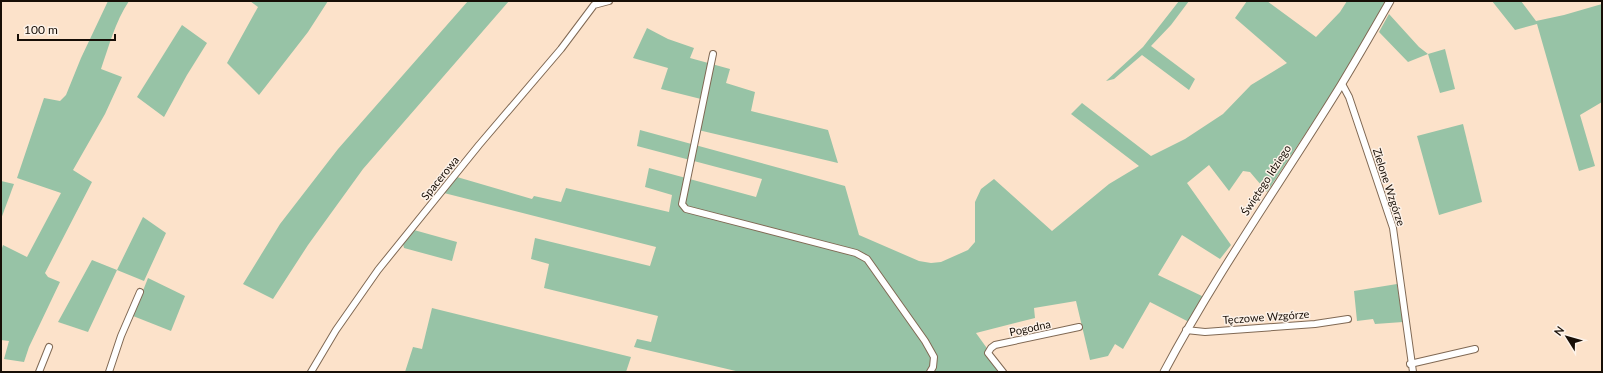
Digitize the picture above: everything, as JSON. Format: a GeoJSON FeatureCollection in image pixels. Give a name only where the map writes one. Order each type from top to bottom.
{"type":"FeatureCollection","features":[{"type":"Feature","properties":{"kind":"street"},"geometry":{"type":"LineString","coordinates":[[593,3],[606,3],[609,1]]}},
{"type":"Feature","properties":{"kind":"street","name":"Świętego Idziego"},"geometry":{"type":"LineString","coordinates":[[1164,372],[1186,330],[1232,253],[1342,84],[1390,1]]}},
{"type":"Feature","properties":{"kind":"street","name":"Spacerowa"},"geometry":{"type":"LineString","coordinates":[[311,372],[336,330],[378,270],[479,145],[551,61],[593,3]]}},
{"type":"Feature","properties":{"kind":"street"},"geometry":{"type":"LineString","coordinates":[[713,54],[682,204],[686,209],[856,253],[867,259],[934,357],[933,367],[930,372]]}},
{"type":"Feature","properties":{"kind":"street","name":"Zielone Wzgórze"},"geometry":{"type":"LineString","coordinates":[[1342,84],[1349,97],[1393,228],[1410,364],[1413,372]]}},
{"type":"Feature","properties":{"kind":"street"},"geometry":{"type":"LineString","coordinates":[[109,372],[140,292]]}},
{"type":"Feature","properties":{"kind":"street","name":"Tęczowe Wzgórze"},"geometry":{"type":"LineString","coordinates":[[1186,330],[1205,332],[1315,324],[1348,319]]}},
{"type":"Feature","properties":{"kind":"street","name":"Pogodna"},"geometry":{"type":"LineString","coordinates":[[1003,372],[988,353],[995,345],[1079,327]]}},
{"type":"Feature","properties":{"kind":"street"},"geometry":{"type":"LineString","coordinates":[[39,372],[49,347]]}},
{"type":"Feature","properties":{"kind":"street"},"geometry":{"type":"LineString","coordinates":[[1410,364],[1475,349]]}},
{"type":"Feature","properties":{"kind":"green space"},"geometry":{"type":"Polygon","coordinates":[[[108,1],[129,1],[116,26],[101,69],[122,77],[105,114],[73,170],[92,182],[45,273],[48,277],[60,282],[29,347],[24,362],[4,359],[9,341],[1,340],[1,251],[3,245],[27,257],[61,193],[17,178],[44,98],[60,101],[66,95],[81,58],[108,1]]]}},
{"type":"Feature","properties":{"kind":"green space"},"geometry":{"type":"Polygon","coordinates":[[[250,1],[328,1],[308,32],[259,95],[227,63],[258,7],[250,1]]]}},
{"type":"Feature","properties":{"kind":"green space"},"geometry":{"type":"Polygon","coordinates":[[[468,1],[509,1],[363,169],[308,245],[273,299],[243,284],[280,224],[338,149],[468,1]]]}},
{"type":"Feature","properties":{"kind":"green space"},"geometry":{"type":"Polygon","coordinates":[[[1179,1],[1189,1],[1171,25],[1151,46],[1195,79],[1189,90],[1142,55],[1114,79],[1106,81],[1143,47],[1179,1]]]}},
{"type":"Feature","properties":{"kind":"green space"},"geometry":{"type":"Polygon","coordinates":[[[1247,1],[1267,1],[1316,37],[1340,12],[1347,1],[1386,1],[1340,81],[1267,192],[1250,172],[1243,171],[1229,191],[1209,165],[1187,183],[1231,245],[1220,259],[1182,235],[1158,275],[1204,297],[1189,322],[1150,302],[1123,349],[1115,344],[1108,356],[1090,360],[1076,301],[1034,308],[1035,318],[976,333],[1004,372],[740,372],[634,347],[637,339],[651,342],[658,316],[544,288],[549,264],[531,259],[535,238],[650,266],[656,247],[444,193],[457,177],[532,199],[534,196],[561,202],[566,188],[669,212],[672,195],[645,187],[649,168],[756,197],[762,179],[637,146],[640,130],[845,186],[859,235],[919,261],[931,263],[941,262],[968,250],[975,242],[975,202],[981,189],[994,179],[1052,231],[1109,184],[1139,166],[1071,114],[1082,103],[1151,156],[1185,139],[1223,114],[1251,85],[1287,63],[1235,18],[1247,1]]]}},
{"type":"Feature","properties":{"kind":"green space"},"geometry":{"type":"Polygon","coordinates":[[[1492,1],[1521,1],[1536,21],[1602,4],[1602,102],[1580,115],[1595,166],[1579,171],[1537,24],[1515,30],[1492,1]]]}},
{"type":"Feature","properties":{"kind":"green space"},"geometry":{"type":"Polygon","coordinates":[[[1389,14],[1419,47],[1428,54],[1408,62],[1379,32],[1389,14]]]}},
{"type":"Feature","properties":{"kind":"green space"},"geometry":{"type":"Polygon","coordinates":[[[182,25],[207,43],[187,75],[164,117],[137,97],[182,25]]]}},
{"type":"Feature","properties":{"kind":"green space"},"geometry":{"type":"Polygon","coordinates":[[[647,28],[668,39],[694,48],[690,58],[730,69],[726,83],[755,92],[751,111],[828,130],[838,163],[694,129],[701,99],[661,89],[668,68],[633,58],[647,28]]]}},
{"type":"Feature","properties":{"kind":"green space"},"geometry":{"type":"Polygon","coordinates":[[[1445,49],[1455,89],[1440,93],[1428,54],[1445,49]]]}},
{"type":"Feature","properties":{"kind":"green space"},"geometry":{"type":"Polygon","coordinates":[[[1463,124],[1482,202],[1439,215],[1417,136],[1463,124]]]}},
{"type":"Feature","properties":{"kind":"green space"},"geometry":{"type":"Polygon","coordinates":[[[1,181],[14,184],[1,219],[1,181]]]}},
{"type":"Feature","properties":{"kind":"green space"},"geometry":{"type":"Polygon","coordinates":[[[143,217],[166,233],[144,281],[117,270],[143,217]]]}},
{"type":"Feature","properties":{"kind":"green space"},"geometry":{"type":"Polygon","coordinates":[[[414,230],[457,242],[452,261],[404,248],[403,244],[414,230]]]}},
{"type":"Feature","properties":{"kind":"green space"},"geometry":{"type":"Polygon","coordinates":[[[92,260],[117,270],[88,332],[58,322],[92,260]]]}},
{"type":"Feature","properties":{"kind":"green space"},"geometry":{"type":"Polygon","coordinates":[[[148,278],[185,296],[171,331],[133,316],[148,278]]]}},
{"type":"Feature","properties":{"kind":"green space"},"geometry":{"type":"Polygon","coordinates":[[[1397,284],[1403,322],[1375,324],[1373,319],[1357,321],[1354,291],[1397,284]]]}},
{"type":"Feature","properties":{"kind":"green space"},"geometry":{"type":"Polygon","coordinates":[[[432,308],[631,357],[626,372],[405,372],[413,347],[422,349],[432,308]]]}}]}
